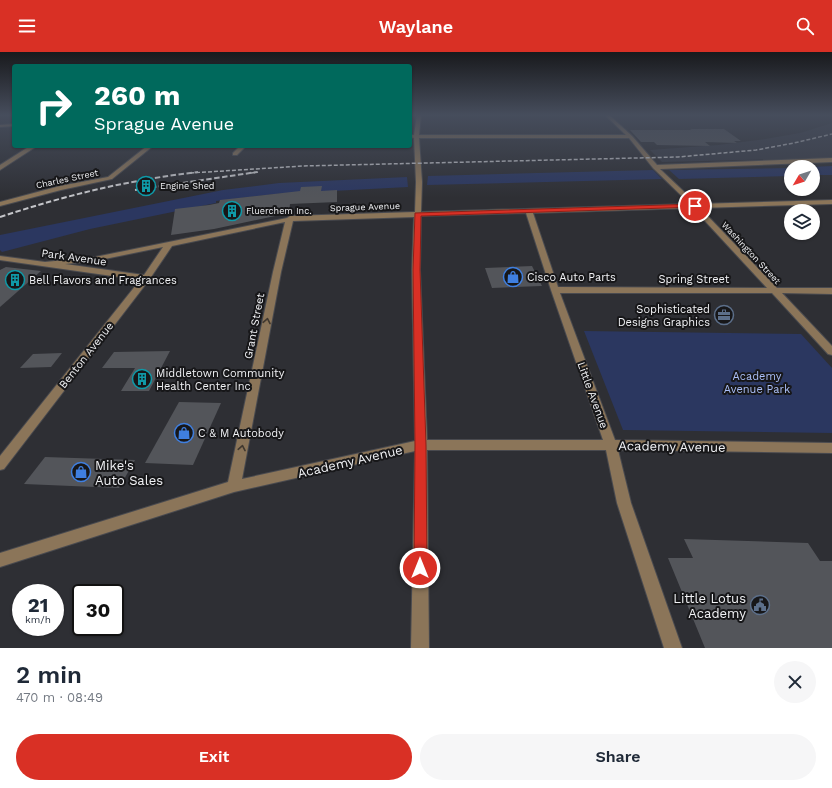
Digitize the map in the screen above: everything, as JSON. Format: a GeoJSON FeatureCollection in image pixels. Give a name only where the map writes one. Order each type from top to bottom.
{"type":"FeatureCollection","features":[{"type":"Feature","properties":{"kind":"street"},"geometry":{"type":"LineString","coordinates":[[414,143],[419,182],[416,270],[421,445],[420,648]]}},
{"type":"Feature","properties":{"kind":"street","name":"Washington Street"},"geometry":{"type":"LineString","coordinates":[[635,143],[656,167],[695,206],[832,352]]}},
{"type":"Feature","properties":{"kind":"street"},"geometry":{"type":"LineString","coordinates":[[0,168],[31,148]]}},
{"type":"Feature","properties":{"kind":"street","name":"Charles Street"},"geometry":{"type":"LineString","coordinates":[[0,204],[60,188],[110,178],[148,148]]}},
{"type":"Feature","properties":{"kind":"street"},"geometry":{"type":"LineString","coordinates":[[235,154],[241,148]]}},
{"type":"Feature","properties":{"kind":"street"},"geometry":{"type":"LineString","coordinates":[[656,167],[832,160]]}},
{"type":"Feature","properties":{"kind":"street","name":"Sprague Avenue"},"geometry":{"type":"LineString","coordinates":[[46,264],[95,259],[290,218],[832,202]]}},
{"type":"Feature","properties":{"kind":"street","name":"Little Avenue"},"geometry":{"type":"LineString","coordinates":[[529,211],[555,290],[611,445],[624,503],[674,648]]}},
{"type":"Feature","properties":{"kind":"street","name":"Grant Street"},"geometry":{"type":"LineString","coordinates":[[234,486],[276,279],[290,218]]}},
{"type":"Feature","properties":{"kind":"street","name":"Benton Avenue"},"geometry":{"type":"LineString","coordinates":[[0,465],[146,278],[170,243]]}},
{"type":"Feature","properties":{"kind":"street","name":"Park Avenue"},"geometry":{"type":"LineString","coordinates":[[0,258],[146,278]]}},
{"type":"Feature","properties":{"kind":"street","name":"Spring Street"},"geometry":{"type":"LineString","coordinates":[[555,290],[832,291]]}},
{"type":"Feature","properties":{"kind":"street","name":"Academy Avenue"},"geometry":{"type":"LineString","coordinates":[[0,560],[234,486],[421,445],[611,445],[832,448]]}},
{"type":"Feature","properties":{"kind":"shaded area"},"geometry":{"type":"Polygon","coordinates":[[[735,143],[832,143],[832,158],[662,162],[650,150],[735,143]]]}},
{"type":"Feature","properties":{"kind":"green space"},"geometry":{"type":"Polygon","coordinates":[[[832,166],[832,175],[820,175],[820,167],[832,166]]]}},
{"type":"Feature","properties":{"kind":"green space"},"geometry":{"type":"Polygon","coordinates":[[[784,168],[784,176],[679,179],[669,170],[784,168]]]}},
{"type":"Feature","properties":{"kind":"green space"},"geometry":{"type":"Polygon","coordinates":[[[653,170],[662,179],[427,185],[428,176],[653,170]]]}},
{"type":"Feature","properties":{"kind":"green space"},"geometry":{"type":"Polygon","coordinates":[[[407,177],[408,187],[276,194],[216,201],[216,203],[90,229],[2,252],[0,250],[0,235],[223,190],[279,183],[407,177]]]}},
{"type":"Feature","properties":{"kind":"green space","name":"Academy Avenue Park"},"geometry":{"type":"Polygon","coordinates":[[[584,331],[801,334],[832,368],[832,433],[623,430],[584,331]]]}},
{"type":"Feature","properties":{"kind":"building"},"geometry":{"type":"Polygon","coordinates":[[[655,143],[706,143],[710,146],[657,145],[655,143]]]}},
{"type":"Feature","properties":{"kind":"building","name":"Fluerchem Inc."},"geometry":{"type":"Polygon","coordinates":[[[322,186],[321,191],[337,190],[337,202],[290,204],[289,213],[214,229],[171,235],[175,209],[219,203],[220,200],[300,191],[301,187],[322,186]]]}},
{"type":"Feature","properties":{"kind":"building","name":"Cisco Auto Parts"},"geometry":{"type":"Polygon","coordinates":[[[532,266],[542,286],[492,288],[485,268],[532,266]]]}},
{"type":"Feature","properties":{"kind":"building","name":"Bell Flavors and Fragrances"},"geometry":{"type":"Polygon","coordinates":[[[6,267],[41,271],[0,307],[0,270],[6,267]]]}},
{"type":"Feature","properties":{"kind":"building","name":"Middletown Community Health Center Inc"},"geometry":{"type":"Polygon","coordinates":[[[170,351],[149,391],[121,391],[135,368],[102,368],[114,352],[170,351]]]}},
{"type":"Feature","properties":{"kind":"building"},"geometry":{"type":"Polygon","coordinates":[[[62,353],[51,367],[20,368],[33,354],[62,353]]]}},
{"type":"Feature","properties":{"kind":"building","name":"C & M Autobody"},"geometry":{"type":"Polygon","coordinates":[[[179,402],[221,403],[193,465],[145,463],[179,402]]]}},
{"type":"Feature","properties":{"kind":"building","name":"Mike's Auto Sales"},"geometry":{"type":"Polygon","coordinates":[[[45,457],[135,460],[119,488],[24,484],[45,457]]]}},
{"type":"Feature","properties":{"kind":"building","name":"Little Lotus Academy"},"geometry":{"type":"Polygon","coordinates":[[[684,539],[808,543],[820,561],[832,561],[832,648],[705,648],[668,558],[693,558],[684,539]]]}},
{"type":"Feature","properties":{"kind":"railway"},"geometry":{"type":"LineString","coordinates":[[190,173],[302,166],[678,157],[756,150],[795,143]]}},
{"type":"Feature","properties":{"kind":"railway"},"geometry":{"type":"LineString","coordinates":[[0,217],[98,189],[147,179],[198,172]]}},
{"type":"Feature","properties":{"kind":"railway"},"geometry":{"type":"LineString","coordinates":[[135,190],[257,172]]}},
{"type":"Feature","properties":{"kind":"railway"},"geometry":{"type":"LineString","coordinates":[[251,173],[258,172]]}},
{"type":"Feature","properties":{"kind":"place","name":"Engine Shed"},"geometry":{"type":"Point","coordinates":[146,186]}},
{"type":"Feature","properties":{"kind":"place","name":"Fluerchem Inc."},"geometry":{"type":"Point","coordinates":[232,211]}},
{"type":"Feature","properties":{"kind":"place","name":"Cisco Auto Parts"},"geometry":{"type":"Point","coordinates":[513,277]}},
{"type":"Feature","properties":{"kind":"place","name":"Bell Flavors and Fragrances"},"geometry":{"type":"Point","coordinates":[15,280]}},
{"type":"Feature","properties":{"kind":"place","name":"Sophisticated Designs Graphics"},"geometry":{"type":"Point","coordinates":[724,315]}},
{"type":"Feature","properties":{"kind":"place","name":"Middletown Community Health Center Inc"},"geometry":{"type":"Point","coordinates":[142,379]}},
{"type":"Feature","properties":{"kind":"place","name":"C & M Autobody"},"geometry":{"type":"Point","coordinates":[184,433]}},
{"type":"Feature","properties":{"kind":"place","name":"Mike's Auto Sales"},"geometry":{"type":"Point","coordinates":[81,472]}},
{"type":"Feature","properties":{"kind":"place","name":"Little Lotus Academy"},"geometry":{"type":"Point","coordinates":[760,605]}},
{"type":"Feature","properties":{"kind":"route"},"geometry":{"type":"LineString","coordinates":[[420,568],[421,445],[416,270],[418,214],[428,215],[695,206]]}}]}
